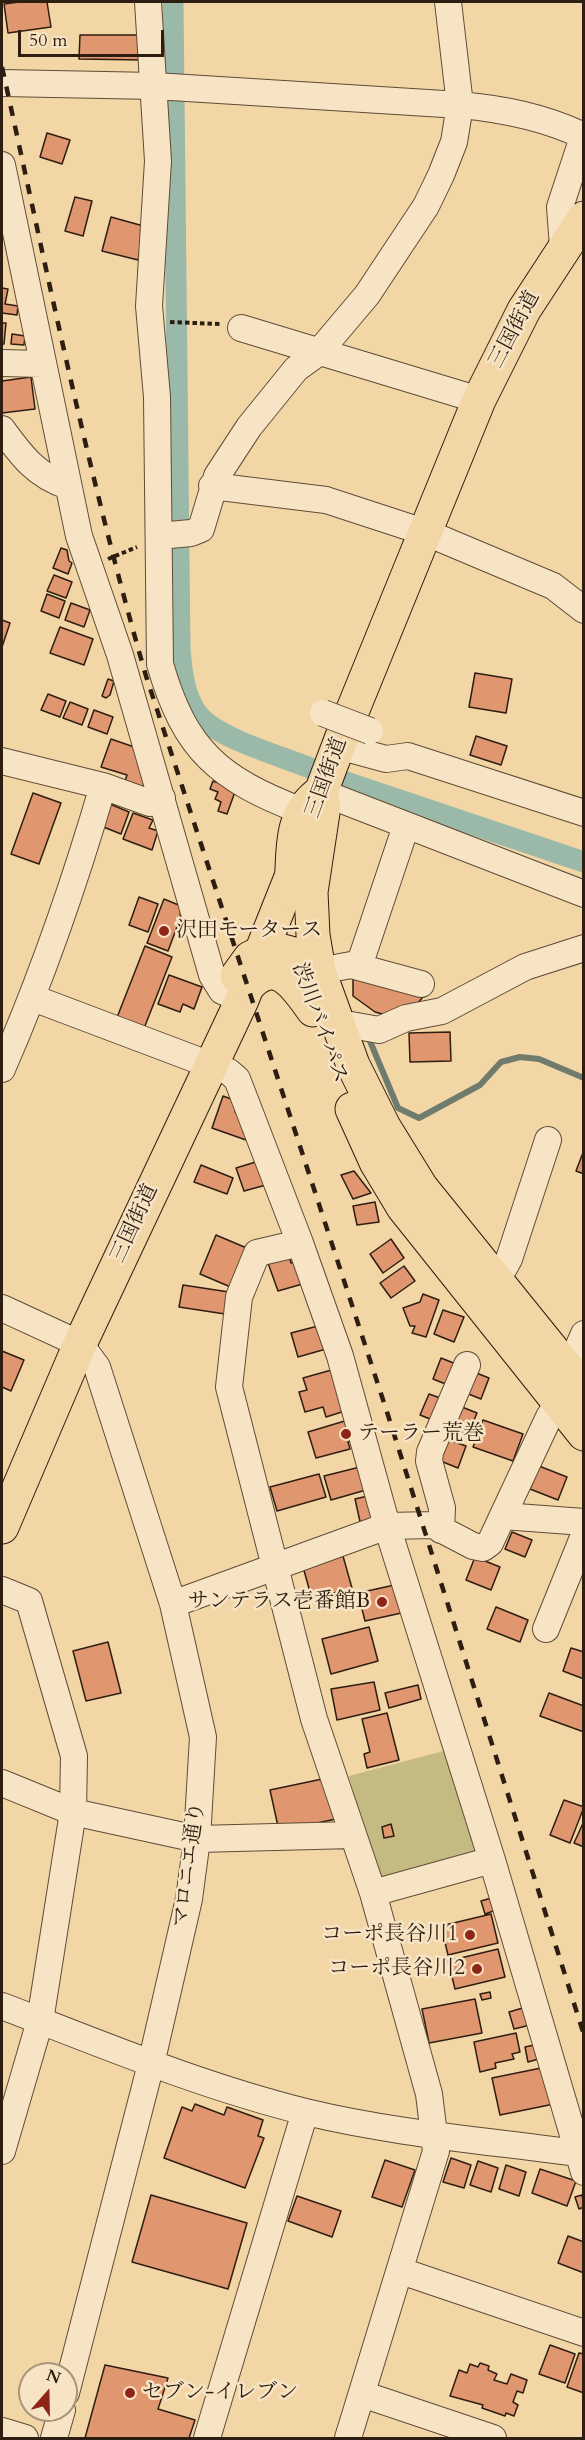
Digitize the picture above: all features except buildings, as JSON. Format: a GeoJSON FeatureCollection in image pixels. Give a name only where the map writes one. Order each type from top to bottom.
{"type":"FeatureCollection","features":[{"type":"Feature","properties":{"kind":"main road","name":"三国街道"},"geometry":{"type":"LineString","coordinates":[[2,1527],[80,1344],[124,1222],[205,1064],[238,990],[306,814],[347,733],[479,400],[524,310],[584,218]]}},
{"type":"Feature","properties":{"kind":"main road","name":"渋川バイパス"},"geometry":{"type":"LineString","coordinates":[[570,1387],[403,1207],[376,1162],[344,1092],[313,1010],[307,962],[313,935],[311,892],[324,806],[306,814],[292,875],[289,915],[307,962],[339,1029],[353,1065],[401,1157],[439,1213],[493,1279],[570,1387],[584,1434]]}},
{"type":"Feature","properties":{"kind":"main road","name":"三国街道"},"geometry":{"type":"LineString","coordinates":[[238,990],[261,952],[292,875],[306,814]]}},
{"type":"Feature","properties":{"kind":"main road"},"geometry":{"type":"LineString","coordinates":[[261,952],[272,948],[307,962]]}},
{"type":"Feature","properties":{"kind":"main road"},"geometry":{"type":"LineString","coordinates":[[238,990],[259,977],[277,974],[292,981],[313,1010]]}},
{"type":"Feature","properties":{"kind":"street"},"geometry":{"type":"LineString","coordinates":[[148,2],[168,87],[158,161],[149,306],[173,534],[160,664],[170,699],[196,745],[212,763],[231,777],[306,814],[406,826],[584,894]]}},
{"type":"Feature","properties":{"kind":"street"},"geometry":{"type":"LineString","coordinates":[[173,534],[197,531],[202,526],[212,486],[249,427],[296,369],[318,353],[366,294],[426,206],[454,142],[460,105],[448,2]]}},
{"type":"Feature","properties":{"kind":"street"},"geometry":{"type":"LineString","coordinates":[[2,83],[168,87],[460,105],[506,110],[554,123],[583,135],[560,207],[563,247]]}},
{"type":"Feature","properties":{"kind":"street"},"geometry":{"type":"LineString","coordinates":[[2,165],[79,536],[120,655],[212,975],[217,986],[238,990]]}},
{"type":"Feature","properties":{"kind":"street"},"geometry":{"type":"LineString","coordinates":[[241,328],[479,400]]}},
{"type":"Feature","properties":{"kind":"street"},"geometry":{"type":"LineString","coordinates":[[2,363],[42,364]]}},
{"type":"Feature","properties":{"kind":"street"},"geometry":{"type":"LineString","coordinates":[[2,429],[28,464],[50,480],[68,486]]}},
{"type":"Feature","properties":{"kind":"street"},"geometry":{"type":"LineString","coordinates":[[212,486],[326,500],[427,533],[553,586],[584,610]]}},
{"type":"Feature","properties":{"kind":"street"},"geometry":{"type":"LineString","coordinates":[[347,733],[386,759],[408,756],[584,813]]}},
{"type":"Feature","properties":{"kind":"street"},"geometry":{"type":"LineString","coordinates":[[2,761],[104,786],[150,803],[162,798]]}},
{"type":"Feature","properties":{"kind":"street"},"geometry":{"type":"LineString","coordinates":[[2,1069],[33,998],[78,873],[104,786]]}},
{"type":"Feature","properties":{"kind":"street"},"geometry":{"type":"LineString","coordinates":[[359,966],[406,826]]}},
{"type":"Feature","properties":{"kind":"street"},"geometry":{"type":"LineString","coordinates":[[339,1029],[351,1025],[379,1030],[406,1018],[441,1011],[525,967],[584,948]]}},
{"type":"Feature","properties":{"kind":"street"},"geometry":{"type":"LineString","coordinates":[[307,962],[359,966],[421,984]]}},
{"type":"Feature","properties":{"kind":"street"},"geometry":{"type":"LineString","coordinates":[[2,2006],[151,2064],[305,2112],[433,2136],[581,2159],[492,1860],[387,1526],[340,1356],[300,1243],[237,1079],[229,1072],[33,998]]}},
{"type":"Feature","properties":{"kind":"street"},"geometry":{"type":"LineString","coordinates":[[493,1279],[504,1268],[508,1259],[548,1140]]}},
{"type":"Feature","properties":{"kind":"street"},"geometry":{"type":"LineString","coordinates":[[300,1243],[257,1253],[239,1297],[229,1386],[314,1719],[373,1893],[429,2094],[436,2151],[348,2439]]}},
{"type":"Feature","properties":{"kind":"street"},"geometry":{"type":"LineString","coordinates":[[2,1308],[80,1344]]}},
{"type":"Feature","properties":{"kind":"street"},"geometry":{"type":"LineString","coordinates":[[173,1604],[387,1526],[433,1526],[473,1546],[483,1548],[490,1543],[549,1417],[570,1387],[584,1334]]}},
{"type":"Feature","properties":{"kind":"street","name":"マロニエ通り"},"geometry":{"type":"LineString","coordinates":[[74,2362],[151,2064],[189,1899],[197,1839],[203,1737],[173,1604],[97,1366],[80,1344]]}},
{"type":"Feature","properties":{"kind":"street"},"geometry":{"type":"LineString","coordinates":[[441,1530],[442,1508],[429,1461],[430,1452],[467,1365]]}},
{"type":"Feature","properties":{"kind":"street"},"geometry":{"type":"LineString","coordinates":[[503,1516],[584,1522]]}},
{"type":"Feature","properties":{"kind":"street"},"geometry":{"type":"LineString","coordinates":[[546,1629],[584,1535]]}},
{"type":"Feature","properties":{"kind":"street"},"geometry":{"type":"LineString","coordinates":[[2,1590],[29,1601],[74,1756],[73,1812],[40,2020],[2,2151]]}},
{"type":"Feature","properties":{"kind":"street"},"geometry":{"type":"LineString","coordinates":[[2,1783],[73,1812],[197,1839],[353,1835]]}},
{"type":"Feature","properties":{"kind":"street"},"geometry":{"type":"LineString","coordinates":[[373,1893],[492,1860]]}},
{"type":"Feature","properties":{"kind":"street"},"geometry":{"type":"LineString","coordinates":[[207,2439],[305,2112]]}},
{"type":"Feature","properties":{"kind":"street"},"geometry":{"type":"LineString","coordinates":[[401,2271],[584,2333]]}},
{"type":"Feature","properties":{"kind":"street"},"geometry":{"type":"LineString","coordinates":[[362,2394],[457,2433],[493,2439]]}},
{"type":"Feature","properties":{"kind":"street"},"geometry":{"type":"LineString","coordinates":[[54,2439],[59,2422]]}},
{"type":"Feature","properties":{"kind":"street"},"geometry":{"type":"LineString","coordinates":[[2,2431],[25,2439]]}},
{"type":"Feature","properties":{"kind":"path"},"geometry":{"type":"LineString","coordinates":[[166,322],[241,328]]}},
{"type":"Feature","properties":{"kind":"path"},"geometry":{"type":"LineString","coordinates":[[104,561],[173,534]]}},
{"type":"Feature","properties":{"kind":"shaded area"},"geometry":{"type":"Polygon","coordinates":[[[451,1749],[483,1853],[387,1882],[377,1878],[349,1776],[451,1749]]]}},
{"type":"Feature","properties":{"kind":"waterway"},"geometry":{"type":"LineString","coordinates":[[173,2],[180,650],[183,674],[186,690],[193,706],[206,722],[233,738],[310,768]]}},
{"type":"Feature","properties":{"kind":"waterway"},"geometry":{"type":"LineString","coordinates":[[337,779],[584,862]]}},
{"type":"Feature","properties":{"kind":"waterway"},"geometry":{"type":"LineString","coordinates":[[367,1034],[398,1108],[419,1118],[480,1085],[501,1062],[520,1057],[539,1059],[584,1078]]}},
{"type":"Feature","properties":{"kind":"railway"},"geometry":{"type":"LineString","coordinates":[[2,67],[87,449],[146,676],[387,1412],[584,2035]]}},
{"type":"Feature","properties":{"kind":"place","name":"沢田モータース"},"geometry":{"type":"Point","coordinates":[164,931]}},
{"type":"Feature","properties":{"kind":"place","name":"テーラー荒巻"},"geometry":{"type":"Point","coordinates":[346,1434]}},
{"type":"Feature","properties":{"kind":"place","name":"サンテラス壱番館B"},"geometry":{"type":"Point","coordinates":[382,1602]}},
{"type":"Feature","properties":{"kind":"place","name":"コーポ長谷川1"},"geometry":{"type":"Point","coordinates":[470,1935]}},
{"type":"Feature","properties":{"kind":"place","name":"コーポ長谷川2"},"geometry":{"type":"Point","coordinates":[477,1969]}},
{"type":"Feature","properties":{"kind":"place","name":"セブン-イレブン"},"geometry":{"type":"Point","coordinates":[130,2393]}}]}
